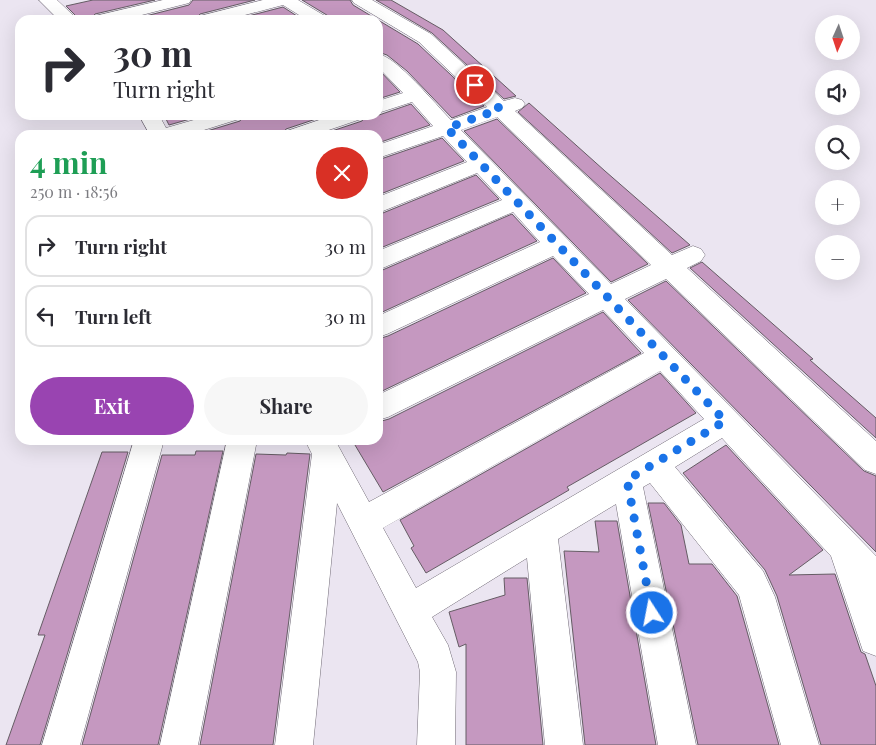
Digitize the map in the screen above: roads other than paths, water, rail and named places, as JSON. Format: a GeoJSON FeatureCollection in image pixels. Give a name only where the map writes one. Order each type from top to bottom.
{"type":"FeatureCollection","features":[{"type":"Feature","properties":{"kind":"street"},"geometry":{"type":"LineString","coordinates":[[122,15],[183,0]]}},
{"type":"Feature","properties":{"kind":"street"},"geometry":{"type":"LineString","coordinates":[[225,15],[282,0]]}},
{"type":"Feature","properties":{"kind":"street"},"geometry":{"type":"LineString","coordinates":[[288,0],[311,15]]}},
{"type":"Feature","properties":{"kind":"street"},"geometry":{"type":"LineString","coordinates":[[360,0],[425,38],[509,106],[681,260],[876,460]]}},
{"type":"Feature","properties":{"kind":"street"},"geometry":{"type":"LineString","coordinates":[[57,2],[66,15]]}},
{"type":"Feature","properties":{"kind":"street"},"geometry":{"type":"LineString","coordinates":[[383,68],[415,95],[843,546],[873,572]]}},
{"type":"Feature","properties":{"kind":"street"},"geometry":{"type":"LineString","coordinates":[[383,105],[415,95]]}},
{"type":"Feature","properties":{"kind":"street"},"geometry":{"type":"LineString","coordinates":[[383,150],[509,106]]}},
{"type":"Feature","properties":{"kind":"street"},"geometry":{"type":"LineString","coordinates":[[182,130],[216,120]]}},
{"type":"Feature","properties":{"kind":"street"},"geometry":{"type":"LineString","coordinates":[[309,130],[339,120]]}},
{"type":"Feature","properties":{"kind":"street"},"geometry":{"type":"LineString","coordinates":[[383,203],[481,164]]}},
{"type":"Feature","properties":{"kind":"street"},"geometry":{"type":"LineString","coordinates":[[383,259],[517,202]]}},
{"type":"Feature","properties":{"kind":"street"},"geometry":{"type":"LineString","coordinates":[[383,325],[557,244]]}},
{"type":"Feature","properties":{"kind":"street"},"geometry":{"type":"LineString","coordinates":[[383,406],[681,260]]}},
{"type":"Feature","properties":{"kind":"street"},"geometry":{"type":"LineString","coordinates":[[363,522],[663,356]]}},
{"type":"Feature","properties":{"kind":"street"},"geometry":{"type":"LineString","coordinates":[[410,611],[725,421]]}},
{"type":"Feature","properties":{"kind":"street"},"geometry":{"type":"LineString","coordinates":[[62,745],[148,445]]}},
{"type":"Feature","properties":{"kind":"street"},"geometry":{"type":"LineString","coordinates":[[179,745],[241,445]]}},
{"type":"Feature","properties":{"kind":"street"},"geometry":{"type":"LineString","coordinates":[[324,447],[435,658],[438,672],[436,745]]}},
{"type":"Feature","properties":{"kind":"street"},"geometry":{"type":"LineString","coordinates":[[294,745],[324,447]]}},
{"type":"Feature","properties":{"kind":"street"},"geometry":{"type":"LineString","coordinates":[[640,472],[677,745]]}},
{"type":"Feature","properties":{"kind":"street"},"geometry":{"type":"LineString","coordinates":[[640,472],[751,583],[758,597],[800,745]]}},
{"type":"Feature","properties":{"kind":"street"},"geometry":{"type":"LineString","coordinates":[[541,532],[564,745]]}},
{"type":"Feature","properties":{"kind":"street"},"geometry":{"type":"LineString","coordinates":[[843,546],[876,638]]}}]}
